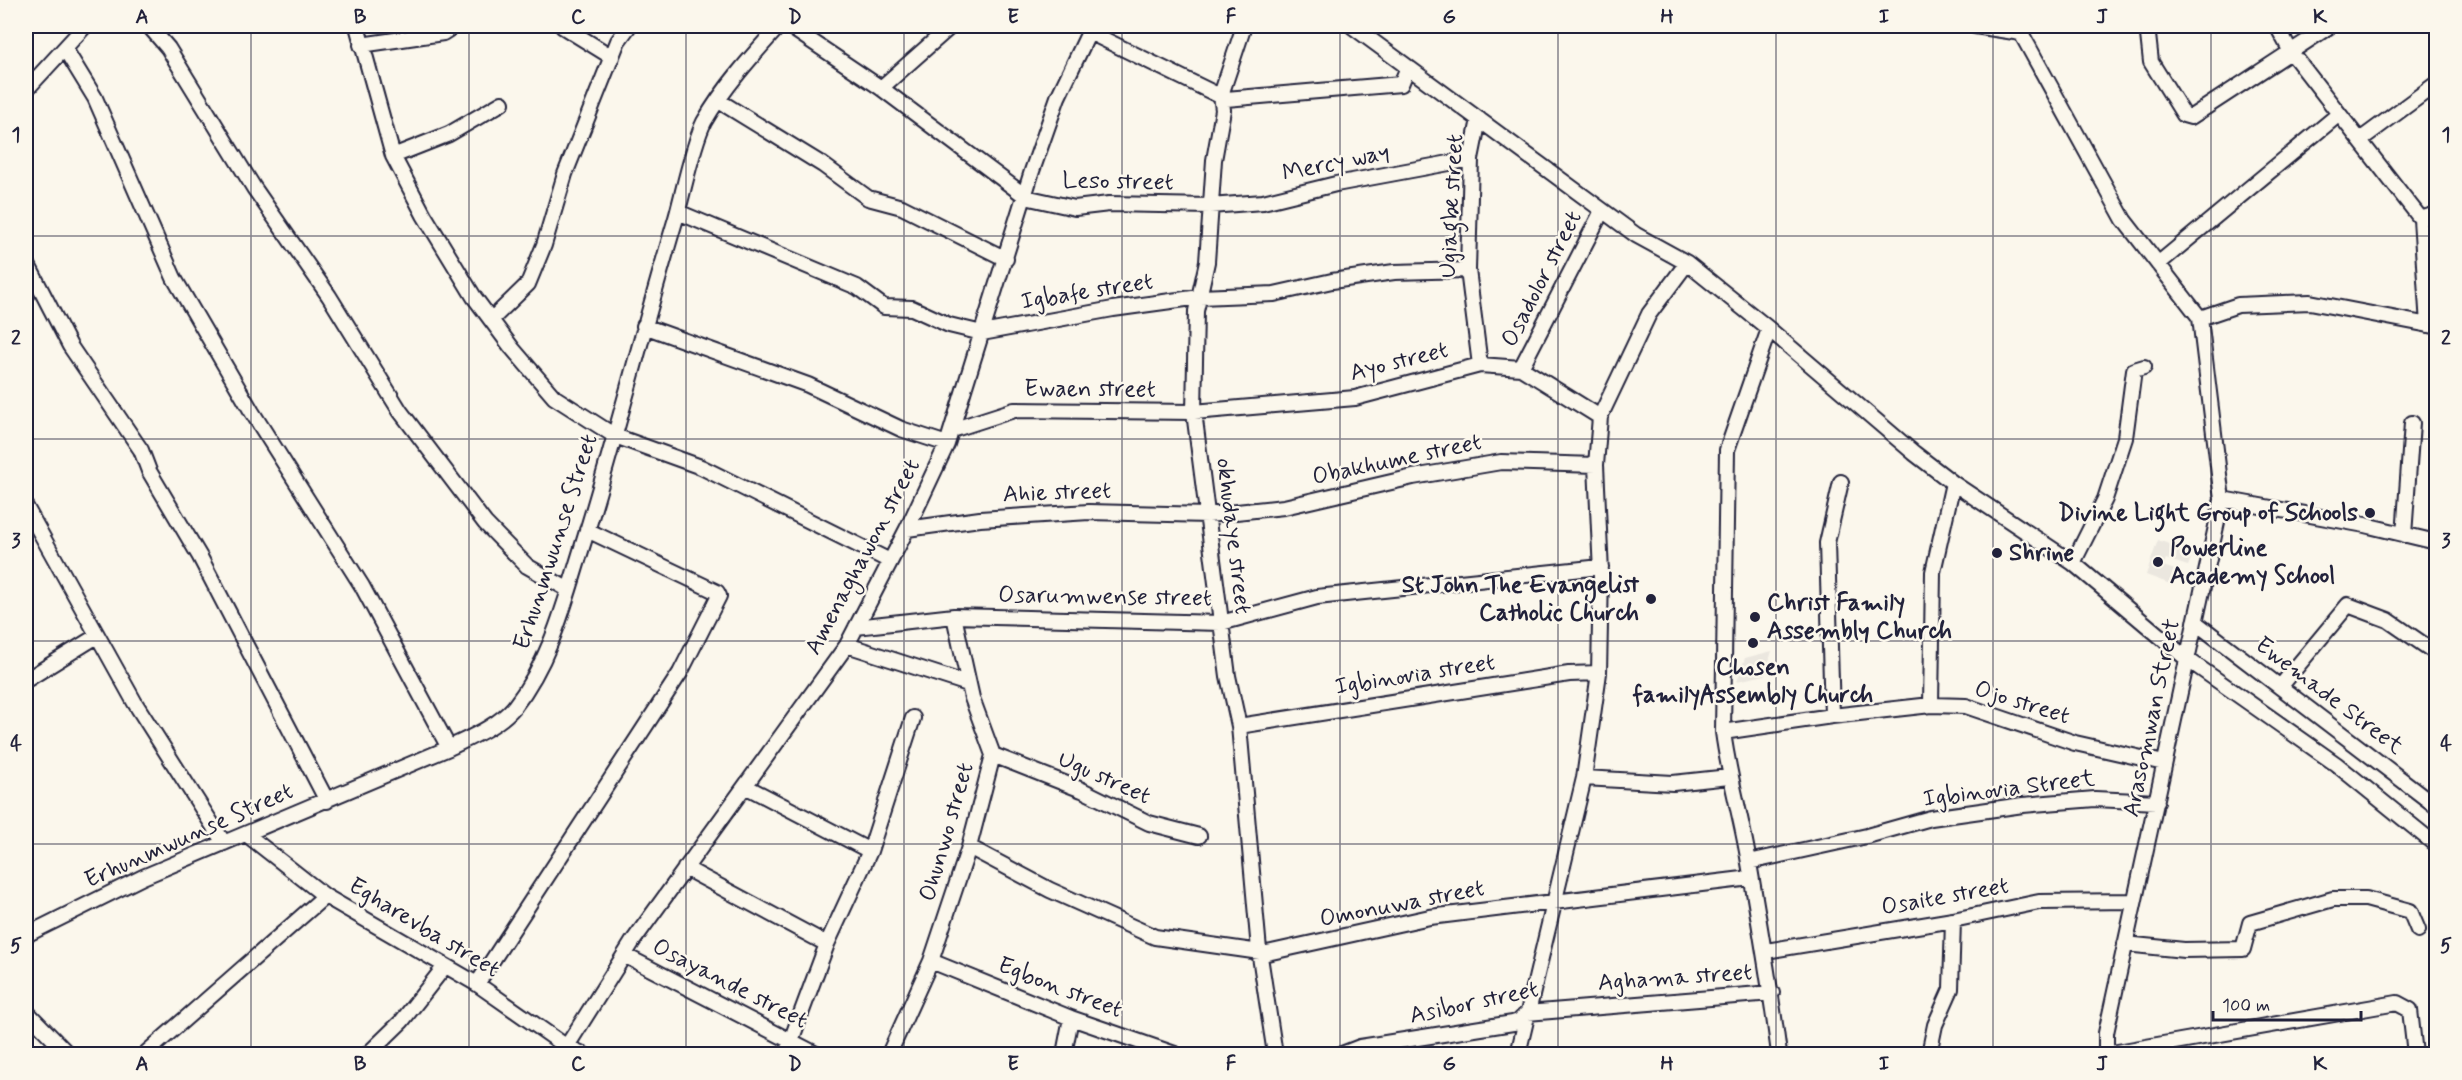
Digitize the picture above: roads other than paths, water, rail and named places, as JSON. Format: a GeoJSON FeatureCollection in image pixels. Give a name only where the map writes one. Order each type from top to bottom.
{"type":"FeatureCollection","features":[{"type":"Feature","properties":{"kind":"street"},"geometry":{"type":"LineString","coordinates":[[26,90],[85,26]]}},
{"type":"Feature","properties":{"kind":"street"},"geometry":{"type":"LineString","coordinates":[[149,26],[168,48],[254,188],[329,296],[400,411],[485,523],[527,566],[569,590]]}},
{"type":"Feature","properties":{"kind":"street"},"geometry":{"type":"LineString","coordinates":[[357,26],[393,156],[424,215],[474,297],[512,348],[554,397],[615,436],[700,467],[890,561]]}},
{"type":"Feature","properties":{"kind":"street"},"geometry":{"type":"LineString","coordinates":[[361,45],[443,33],[454,26]]}},
{"type":"Feature","properties":{"kind":"street"},"geometry":{"type":"LineString","coordinates":[[562,26],[612,57]]}},
{"type":"Feature","properties":{"kind":"street"},"geometry":{"type":"LineString","coordinates":[[492,319],[528,284],[544,245],[565,174],[618,41],[629,26]]}},
{"type":"Feature","properties":{"kind":"street"},"geometry":{"type":"LineString","coordinates":[[789,26],[881,87],[1025,196]]}},
{"type":"Feature","properties":{"kind":"street"},"geometry":{"type":"LineString","coordinates":[[881,87],[951,26]]}},
{"type":"Feature","properties":{"kind":"street","name":"okhudaye street"},"geometry":{"type":"LineString","coordinates":[[1244,26],[1221,95],[1223,110],[1210,206],[1207,262],[1196,311],[1194,412],[1228,676],[1239,726],[1259,950],[1275,1054]]}},
{"type":"Feature","properties":{"kind":"street"},"geometry":{"type":"LineString","coordinates":[[1352,26],[1602,211],[1636,235],[1687,263],[1953,483],[2073,563],[2187,659],[2336,764],[2436,845]]}},
{"type":"Feature","properties":{"kind":"street"},"geometry":{"type":"LineString","coordinates":[[1975,26],[2021,29],[2124,220],[2200,318],[2238,305],[2310,302],[2432,326],[2421,219],[2291,52],[2277,26]]}},
{"type":"Feature","properties":{"kind":"street"},"geometry":{"type":"LineString","coordinates":[[2146,26],[2151,62],[2165,88],[2187,116],[2330,26]]}},
{"type":"Feature","properties":{"kind":"street","name":"Erhunmwunse Street"},"geometry":{"type":"LineString","coordinates":[[26,935],[143,877],[449,748],[486,729],[512,709],[534,679],[551,644],[569,590],[703,124],[771,28]]}},
{"type":"Feature","properties":{"kind":"street"},"geometry":{"type":"LineString","coordinates":[[1091,28],[1226,99],[1259,98],[1401,84],[1408,67]]}},
{"type":"Feature","properties":{"kind":"street","name":"Amenaghawon street"},"geometry":{"type":"LineString","coordinates":[[564,1051],[624,955],[847,645],[908,529],[947,444],[1058,97],[1091,28]]}},
{"type":"Feature","properties":{"kind":"street"},"geometry":{"type":"LineString","coordinates":[[65,49],[95,98],[174,278],[252,412],[362,586],[449,748]]}},
{"type":"Feature","properties":{"kind":"street"},"geometry":{"type":"LineString","coordinates":[[2360,140],[2436,84]]}},
{"type":"Feature","properties":{"kind":"street"},"geometry":{"type":"LineString","coordinates":[[719,101],[823,165],[868,198],[902,207],[1006,259]]}},
{"type":"Feature","properties":{"kind":"street"},"geometry":{"type":"LineString","coordinates":[[393,156],[449,134],[502,103]]}},
{"type":"Feature","properties":{"kind":"street"},"geometry":{"type":"LineString","coordinates":[[2158,264],[2339,114]]}},
{"type":"Feature","properties":{"kind":"street","name":"Ugiagbe street"},"geometry":{"type":"LineString","coordinates":[[1479,119],[1471,159],[1468,270],[1480,365]]}},
{"type":"Feature","properties":{"kind":"street","name":"Mercy way"},"geometry":{"type":"LineString","coordinates":[[1210,206],[1263,202],[1336,184],[1471,159]]}},
{"type":"Feature","properties":{"kind":"street","name":"Leso street"},"geometry":{"type":"LineString","coordinates":[[1025,196],[1075,208],[1109,204],[1210,206]]}},
{"type":"Feature","properties":{"kind":"street","name":"Osadolor street"},"geometry":{"type":"LineString","coordinates":[[1521,368],[1602,211]]}},
{"type":"Feature","properties":{"kind":"street"},"geometry":{"type":"LineString","coordinates":[[678,212],[858,287],[884,307],[912,308],[949,325],[982,333]]}},
{"type":"Feature","properties":{"kind":"street"},"geometry":{"type":"LineString","coordinates":[[2421,219],[2436,214]]}},
{"type":"Feature","properties":{"kind":"street"},"geometry":{"type":"LineString","coordinates":[[26,261],[70,346],[141,450],[149,471],[200,557],[327,801]]}},
{"type":"Feature","properties":{"kind":"street"},"geometry":{"type":"LineString","coordinates":[[1518,1054],[1584,778],[1599,673],[1600,567],[1596,465],[1600,417],[1648,314],[1687,263]]}},
{"type":"Feature","properties":{"kind":"street","name":"Igbafe street"},"geometry":{"type":"LineString","coordinates":[[982,333],[1113,309],[1200,297],[1274,294],[1332,280],[1394,272],[1468,270]]}},
{"type":"Feature","properties":{"kind":"street","name":"Arasomwan Street"},"geometry":{"type":"LineString","coordinates":[[2106,1054],[2106,1034],[2222,499],[2200,318]]}},
{"type":"Feature","properties":{"kind":"street"},"geometry":{"type":"LineString","coordinates":[[644,326],[808,386],[901,429],[947,444]]}},
{"type":"Feature","properties":{"kind":"street"},"geometry":{"type":"LineString","coordinates":[[1769,329],[1727,450],[1723,732],[1729,777],[1749,862],[1766,951],[1779,1054]]}},
{"type":"Feature","properties":{"kind":"street","name":"Ayo street"},"geometry":{"type":"LineString","coordinates":[[1194,412],[1355,398],[1480,365],[1521,368],[1600,417]]}},
{"type":"Feature","properties":{"kind":"street"},"geometry":{"type":"LineString","coordinates":[[2073,563],[2105,499],[2125,438],[2134,370],[2144,367]]}},
{"type":"Feature","properties":{"kind":"street","name":"Ewaen street"},"geometry":{"type":"LineString","coordinates":[[952,430],[1014,410],[1194,412]]}},
{"type":"Feature","properties":{"kind":"street"},"geometry":{"type":"LineString","coordinates":[[2404,535],[2412,423]]}},
{"type":"Feature","properties":{"kind":"street","name":"Obakhume street"},"geometry":{"type":"LineString","coordinates":[[1208,515],[1284,507],[1413,477],[1500,462],[1596,465]]}},
{"type":"Feature","properties":{"kind":"street"},"geometry":{"type":"LineString","coordinates":[[1832,716],[1827,543],[1841,482]]}},
{"type":"Feature","properties":{"kind":"street"},"geometry":{"type":"LineString","coordinates":[[1931,705],[1933,572],[1953,483]]}},
{"type":"Feature","properties":{"kind":"street"},"geometry":{"type":"LineString","coordinates":[[2222,499],[2436,542]]}},
{"type":"Feature","properties":{"kind":"street"},"geometry":{"type":"LineString","coordinates":[[26,507],[31,531],[97,636],[135,703],[224,843]]}},
{"type":"Feature","properties":{"kind":"street","name":"Ahie street"},"geometry":{"type":"LineString","coordinates":[[908,529],[980,519],[1089,512],[1208,515]]}},
{"type":"Feature","properties":{"kind":"street"},"geometry":{"type":"LineString","coordinates":[[477,984],[680,673],[719,596],[717,592],[587,530]]}},
{"type":"Feature","properties":{"kind":"street","name":"Osarumwense street"},"geometry":{"type":"LineString","coordinates":[[856,627],[954,616],[1221,623],[1317,597],[1600,567]]}},
{"type":"Feature","properties":{"kind":"street"},"geometry":{"type":"LineString","coordinates":[[2280,687],[2348,605],[2388,620],[2436,653]]}},
{"type":"Feature","properties":{"kind":"street","name":"Ohunwo street"},"geometry":{"type":"LineString","coordinates":[[890,1054],[931,961],[969,847],[993,755],[969,684],[954,616]]}},
{"type":"Feature","properties":{"kind":"street","name":"Ewemade Street"},"geometry":{"type":"LineString","coordinates":[[2195,622],[2436,806]]}},
{"type":"Feature","properties":{"kind":"street"},"geometry":{"type":"LineString","coordinates":[[26,681],[97,636]]}},
{"type":"Feature","properties":{"kind":"street"},"geometry":{"type":"LineString","coordinates":[[847,645],[969,684]]}},
{"type":"Feature","properties":{"kind":"street","name":"Igbinovia street"},"geometry":{"type":"LineString","coordinates":[[1239,726],[1569,674],[1599,673]]}},
{"type":"Feature","properties":{"kind":"street","name":"Ojo street"},"geometry":{"type":"LineString","coordinates":[[1723,732],[1832,716],[1931,705],[1966,706],[2075,743],[2164,763]]}},
{"type":"Feature","properties":{"kind":"street"},"geometry":{"type":"LineString","coordinates":[[790,1048],[827,945],[870,851],[913,718]]}},
{"type":"Feature","properties":{"kind":"street","name":"Ugu street"},"geometry":{"type":"LineString","coordinates":[[993,755],[1082,790],[1149,823],[1199,836]]}},
{"type":"Feature","properties":{"kind":"street"},"geometry":{"type":"LineString","coordinates":[[1584,778],[1672,783],[1729,777]]}},
{"type":"Feature","properties":{"kind":"street"},"geometry":{"type":"LineString","coordinates":[[745,786],[870,851]]}},
{"type":"Feature","properties":{"kind":"street","name":"Igbinovia Street"},"geometry":{"type":"LineString","coordinates":[[1749,862],[1867,836],[1931,818],[2023,805],[2096,799],[2157,802]]}},
{"type":"Feature","properties":{"kind":"street","name":"Egharevba street"},"geometry":{"type":"LineString","coordinates":[[246,834],[325,896],[477,984],[564,1051],[583,1054]]}},
{"type":"Feature","properties":{"kind":"street","name":"Omonuwa street"},"geometry":{"type":"LineString","coordinates":[[969,847],[1060,895],[1155,937],[1276,953],[1430,917],[1751,878]]}},
{"type":"Feature","properties":{"kind":"street"},"geometry":{"type":"LineString","coordinates":[[685,868],[827,945]]}},
{"type":"Feature","properties":{"kind":"street"},"geometry":{"type":"LineString","coordinates":[[145,1054],[325,896]]}},
{"type":"Feature","properties":{"kind":"street"},"geometry":{"type":"LineString","coordinates":[[2125,944],[2184,950],[2243,949],[2250,923],[2333,899],[2366,899],[2410,911],[2418,930]]}},
{"type":"Feature","properties":{"kind":"street","name":"Osaite street"},"geometry":{"type":"LineString","coordinates":[[1766,951],[1953,920],[2039,902],[2134,901]]}},
{"type":"Feature","properties":{"kind":"street"},"geometry":{"type":"LineString","coordinates":[[1929,1054],[1935,1024],[1951,989],[1953,920]]}},
{"type":"Feature","properties":{"kind":"street","name":"Osayande street"},"geometry":{"type":"LineString","coordinates":[[624,955],[790,1048],[816,1054]]}},
{"type":"Feature","properties":{"kind":"street","name":"Egbon street"},"geometry":{"type":"LineString","coordinates":[[931,961],[1071,1018],[1172,1054]]}},
{"type":"Feature","properties":{"kind":"street"},"geometry":{"type":"LineString","coordinates":[[368,1054],[402,1021],[445,966]]}},
{"type":"Feature","properties":{"kind":"street","name":"Aghama street"},"geometry":{"type":"LineString","coordinates":[[1581,1007],[1772,993]]}},
{"type":"Feature","properties":{"kind":"street"},"geometry":{"type":"LineString","coordinates":[[2106,1054],[2397,1003],[2409,1010],[2415,1054]]}},
{"type":"Feature","properties":{"kind":"street","name":"Asibor street"},"geometry":{"type":"LineString","coordinates":[[1342,1054],[1360,1047],[1513,1023],[1519,1021],[1527,1012],[1581,1007]]}},
{"type":"Feature","properties":{"kind":"street"},"geometry":{"type":"LineString","coordinates":[[26,1011],[68,1054]]}},
{"type":"Feature","properties":{"kind":"street"},"geometry":{"type":"LineString","coordinates":[[1064,1054],[1071,1018]]}},
{"type":"Feature","properties":{"kind":"place","name":"Divine Light Group of Schools"},"geometry":{"type":"Point","coordinates":[2370,513]}},
{"type":"Feature","properties":{"kind":"place","name":"Shrine"},"geometry":{"type":"Point","coordinates":[1997,553]}},
{"type":"Feature","properties":{"kind":"place","name":"Powerline Academy School"},"geometry":{"type":"Point","coordinates":[2158,562]}},
{"type":"Feature","properties":{"kind":"place","name":"St John The Evangelist Catholic Church"},"geometry":{"type":"Point","coordinates":[1651,599]}},
{"type":"Feature","properties":{"kind":"place","name":"Christ Family Assembly Church"},"geometry":{"type":"Point","coordinates":[1755,617]}},
{"type":"Feature","properties":{"kind":"place","name":"Chosen familyAssembly Church"},"geometry":{"type":"Point","coordinates":[1753,643]}}]}
